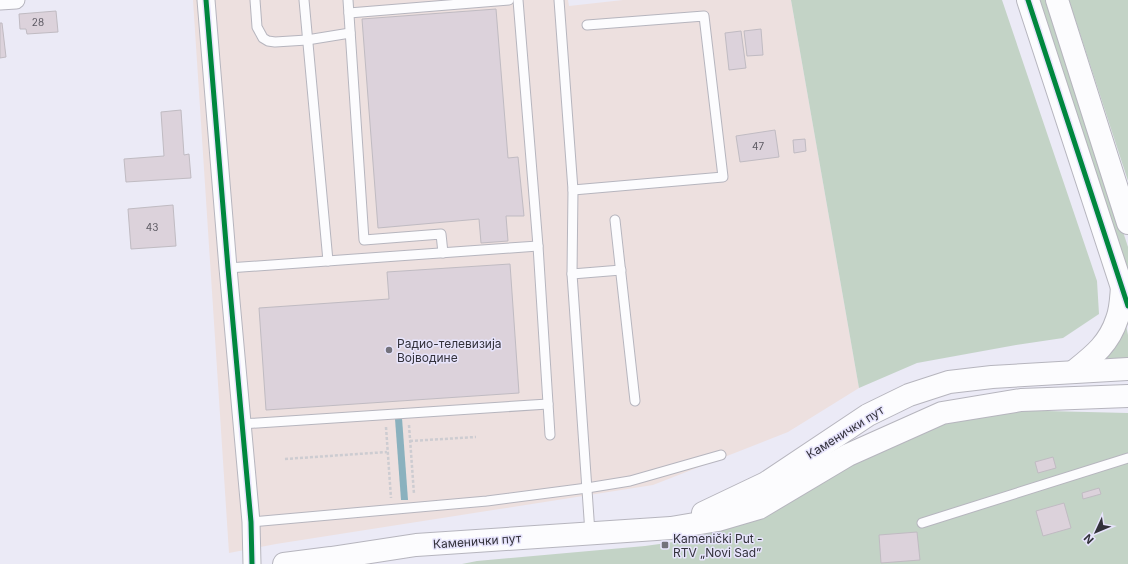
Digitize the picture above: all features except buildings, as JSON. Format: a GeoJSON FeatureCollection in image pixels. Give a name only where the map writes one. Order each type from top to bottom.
{"type":"FeatureCollection","features":[{"type":"Feature","properties":{"kind":"main road"},"geometry":{"type":"LineString","coordinates":[[1028,0],[1125,296],[1118,318],[1109,337],[1097,353],[1073,372]]}},
{"type":"Feature","properties":{"kind":"main road"},"geometry":{"type":"LineString","coordinates":[[1056,0],[1128,223]]}},
{"type":"Feature","properties":{"kind":"main road","name":"Каменички пут"},"geometry":{"type":"LineString","coordinates":[[671,528],[766,483],[868,415],[909,395],[949,382],[992,377],[1128,369]]}},
{"type":"Feature","properties":{"kind":"main road","name":"Каменички пут"},"geometry":{"type":"LineString","coordinates":[[284,564],[416,545],[671,528],[718,520],[759,508],[848,455],[942,413],[1021,400],[1128,396]]}},
{"type":"Feature","properties":{"kind":"street"},"geometry":{"type":"LineString","coordinates":[[0,1],[16,0]]}},
{"type":"Feature","properties":{"kind":"street"},"geometry":{"type":"LineString","coordinates":[[206,0],[251,522],[252,564]]}},
{"type":"Feature","properties":{"kind":"lane"},"geometry":{"type":"LineString","coordinates":[[255,0],[257,27],[263,38],[268,41],[307,40],[350,33]]}},
{"type":"Feature","properties":{"kind":"lane"},"geometry":{"type":"LineString","coordinates":[[304,0],[328,261]]}},
{"type":"Feature","properties":{"kind":"lane"},"geometry":{"type":"LineString","coordinates":[[348,0],[364,240],[441,234],[442,253]]}},
{"type":"Feature","properties":{"kind":"lane"},"geometry":{"type":"LineString","coordinates":[[349,13],[509,0]]}},
{"type":"Feature","properties":{"kind":"lane"},"geometry":{"type":"LineString","coordinates":[[518,0],[538,246],[550,435]]}},
{"type":"Feature","properties":{"kind":"lane"},"geometry":{"type":"LineString","coordinates":[[559,0],[573,190],[572,274],[590,533]]}},
{"type":"Feature","properties":{"kind":"lane"},"geometry":{"type":"LineString","coordinates":[[573,190],[723,177],[704,16],[586,25]]}},
{"type":"Feature","properties":{"kind":"lane"},"geometry":{"type":"LineString","coordinates":[[616,220],[635,401]]}},
{"type":"Feature","properties":{"kind":"lane"},"geometry":{"type":"LineString","coordinates":[[228,268],[538,246]]}},
{"type":"Feature","properties":{"kind":"lane"},"geometry":{"type":"LineString","coordinates":[[572,274],[621,270]]}},
{"type":"Feature","properties":{"kind":"lane"},"geometry":{"type":"LineString","coordinates":[[242,424],[548,404]]}},
{"type":"Feature","properties":{"kind":"lane"},"geometry":{"type":"LineString","coordinates":[[251,522],[487,501],[587,488],[630,480],[721,455]]}},
{"type":"Feature","properties":{"kind":"lane"},"geometry":{"type":"LineString","coordinates":[[922,523],[1128,458]]}},
{"type":"Feature","properties":{"kind":"path"},"geometry":{"type":"LineString","coordinates":[[409,427],[414,495]]}},
{"type":"Feature","properties":{"kind":"path"},"geometry":{"type":"LineString","coordinates":[[386,428],[391,505]]}},
{"type":"Feature","properties":{"kind":"path"},"geometry":{"type":"LineString","coordinates":[[410,441],[476,437]]}},
{"type":"Feature","properties":{"kind":"path"},"geometry":{"type":"LineString","coordinates":[[286,459],[387,452]]}},
{"type":"Feature","properties":{"kind":"shaded area"},"geometry":{"type":"Polygon","coordinates":[[[193,0],[568,0],[569,6],[623,0],[791,0],[859,388],[788,432],[653,485],[276,544],[229,553],[193,0]]]}},
{"type":"Feature","properties":{"kind":"green space"},"geometry":{"type":"Polygon","coordinates":[[[791,0],[1002,0],[1097,281],[1099,314],[1063,338],[917,363],[859,388],[791,0]]]}},
{"type":"Feature","properties":{"kind":"green space"},"geometry":{"type":"Polygon","coordinates":[[[1038,0],[1047,0],[1128,247],[1128,275],[1038,0]]]}},
{"type":"Feature","properties":{"kind":"green space"},"geometry":{"type":"Polygon","coordinates":[[[1069,0],[1128,0],[1128,181],[1069,0]]]}},
{"type":"Feature","properties":{"kind":"green space"},"geometry":{"type":"Polygon","coordinates":[[[1124,316],[1128,335],[1128,360],[1095,364],[1124,316]]]}},
{"type":"Feature","properties":{"kind":"green space"},"geometry":{"type":"Polygon","coordinates":[[[1009,410],[1128,413],[1128,564],[462,564],[477,561],[645,546],[681,541],[728,528],[934,419],[1009,410]]]}},
{"type":"Feature","properties":{"kind":"water"},"geometry":{"type":"Polygon","coordinates":[[[402,418],[408,500],[401,500],[395,419],[402,418]]]}},
{"type":"Feature","properties":{"kind":"cycle path"},"geometry":{"type":"LineString","coordinates":[[206,0],[251,522],[252,564]]}},
{"type":"Feature","properties":{"kind":"cycle path"},"geometry":{"type":"LineString","coordinates":[[1028,0],[1128,306]]}},
{"type":"Feature","properties":{"kind":"place","name":"Радио-телевизија Војводине"},"geometry":{"type":"Point","coordinates":[389,350]}},
{"type":"Feature","properties":{"kind":"place","name":"Kamenički Put - RTV „Novi Sad”"},"geometry":{"type":"Point","coordinates":[665,545]}}]}
